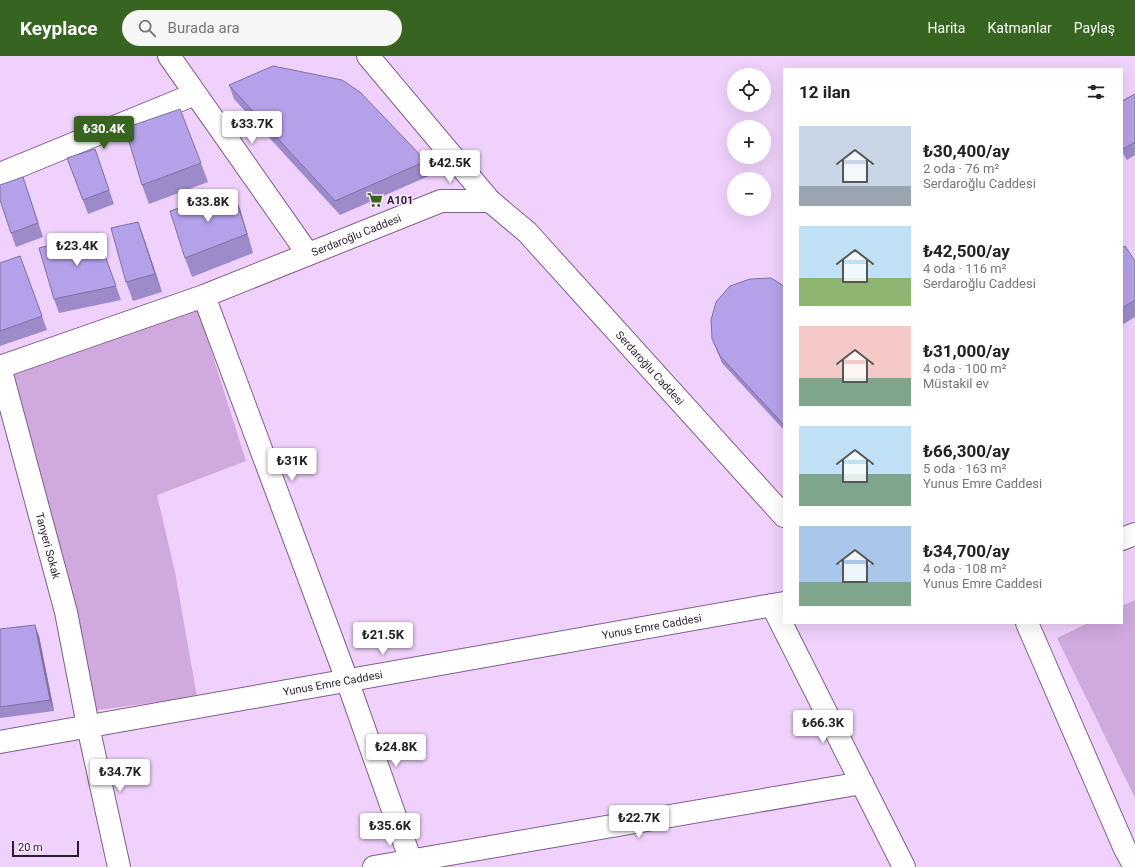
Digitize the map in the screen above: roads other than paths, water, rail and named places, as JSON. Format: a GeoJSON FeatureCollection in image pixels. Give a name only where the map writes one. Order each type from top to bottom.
{"type":"FeatureCollection","features":[{"type":"Feature","properties":{"kind":"street"},"geometry":{"type":"LineString","coordinates":[[169,56],[308,254]]}},
{"type":"Feature","properties":{"kind":"street"},"geometry":{"type":"LineString","coordinates":[[368,56],[490,201]]}},
{"type":"Feature","properties":{"kind":"street"},"geometry":{"type":"LineString","coordinates":[[0,174],[196,94]]}},
{"type":"Feature","properties":{"kind":"street","name":"Serdaroğlu Caddesi"},"geometry":{"type":"LineString","coordinates":[[0,367],[204,296],[441,201],[490,201],[527,232],[783,515]]}},
{"type":"Feature","properties":{"kind":"street"},"geometry":{"type":"LineString","coordinates":[[204,296],[347,680],[412,864]]}},
{"type":"Feature","properties":{"kind":"street","name":"Tanyeri Sokak"},"geometry":{"type":"LineString","coordinates":[[0,367],[66,612],[88,726],[119,867]]}},
{"type":"Feature","properties":{"kind":"street"},"geometry":{"type":"LineString","coordinates":[[1123,539],[1135,534]]}},
{"type":"Feature","properties":{"kind":"street"},"geometry":{"type":"LineString","coordinates":[[778,604],[783,615]]}},
{"type":"Feature","properties":{"kind":"street","name":"Yunus Emre Caddesi"},"geometry":{"type":"LineString","coordinates":[[0,742],[778,604]]}},
{"type":"Feature","properties":{"kind":"street"},"geometry":{"type":"LineString","coordinates":[[787,624],[862,783],[904,867]]}},
{"type":"Feature","properties":{"kind":"street"},"geometry":{"type":"LineString","coordinates":[[1027,624],[1125,849],[1135,867]]}},
{"type":"Feature","properties":{"kind":"street"},"geometry":{"type":"LineString","coordinates":[[374,867],[412,864],[862,783]]}},
{"type":"Feature","properties":{"kind":"place","name":"A101"},"geometry":{"type":"Point","coordinates":[375,200]}}]}
